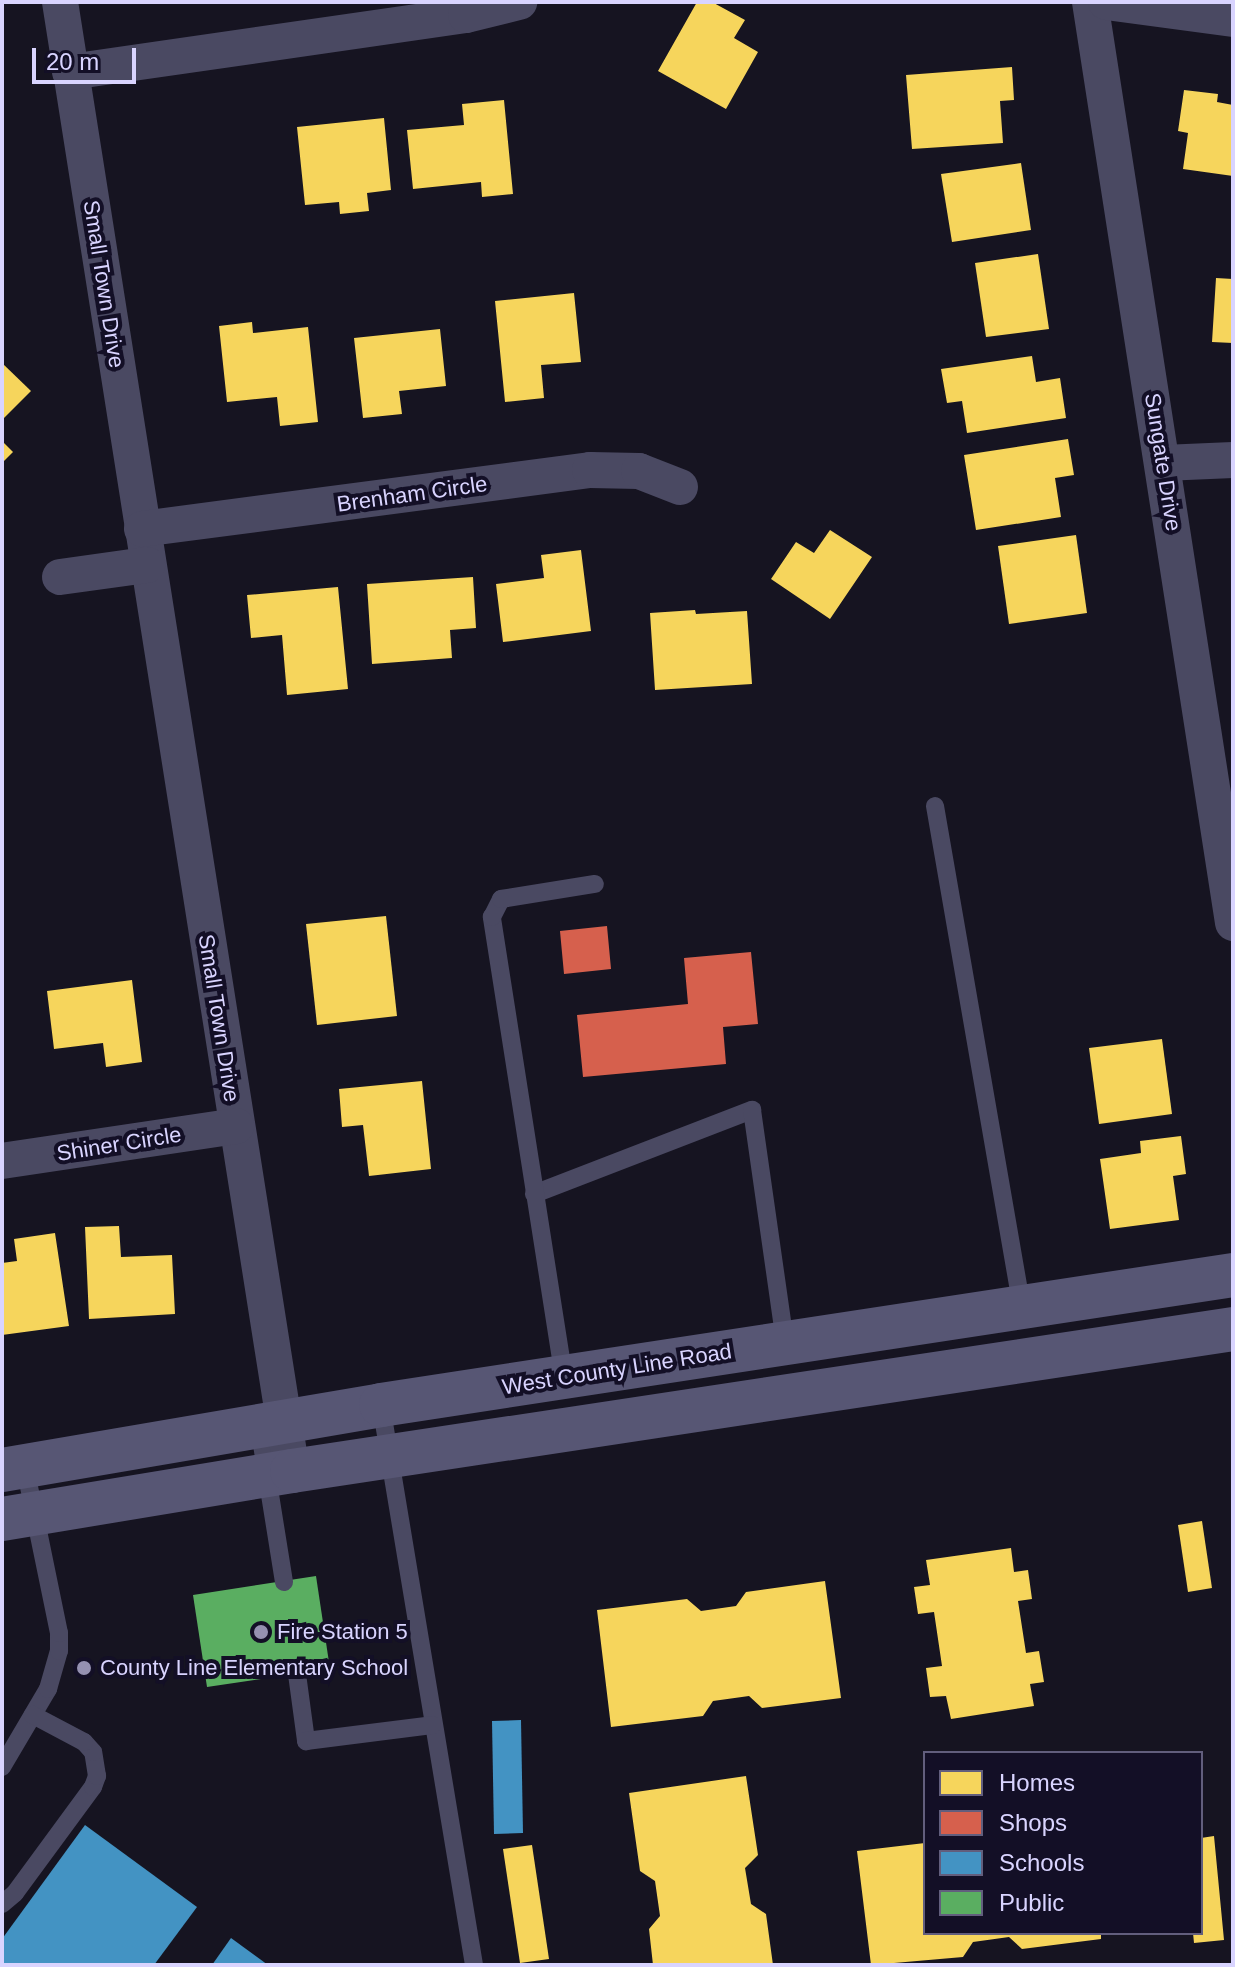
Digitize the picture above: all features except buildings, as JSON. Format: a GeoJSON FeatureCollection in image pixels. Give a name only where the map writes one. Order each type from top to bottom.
{"type":"FeatureCollection","features":[{"type":"Feature","properties":{"kind":"main road","name":"West County Line Road"},"geometry":{"type":"LineString","coordinates":[[13,1469],[381,1405],[1233,1275]]}},
{"type":"Feature","properties":{"kind":"main road"},"geometry":{"type":"LineString","coordinates":[[18,1517],[280,1473],[1233,1329]]}},
{"type":"Feature","properties":{"kind":"street","name":"Small Town Drive"},"geometry":{"type":"LineString","coordinates":[[60,2],[236,1126],[280,1473]]}},
{"type":"Feature","properties":{"kind":"street"},"geometry":{"type":"LineString","coordinates":[[70,72],[466,15],[519,2]]}},
{"type":"Feature","properties":{"kind":"street","name":"Sungate Drive"},"geometry":{"type":"LineString","coordinates":[[1090,2],[1233,923]]}},
{"type":"Feature","properties":{"kind":"street"},"geometry":{"type":"LineString","coordinates":[[1106,2],[1233,19]]}},
{"type":"Feature","properties":{"kind":"street"},"geometry":{"type":"LineString","coordinates":[[1163,463],[1233,460]]}},
{"type":"Feature","properties":{"kind":"street","name":"Brenham Circle"},"geometry":{"type":"LineString","coordinates":[[142,529],[590,470],[639,471],[680,487]]}},
{"type":"Feature","properties":{"kind":"street"},"geometry":{"type":"LineString","coordinates":[[60,577],[147,565]]}},
{"type":"Feature","properties":{"kind":"street","name":"Shiner Circle"},"geometry":{"type":"LineString","coordinates":[[2,1161],[236,1126]]}},
{"type":"Feature","properties":{"kind":"lane"},"geometry":{"type":"LineString","coordinates":[[935,806],[1022,1308]]}},
{"type":"Feature","properties":{"kind":"lane"},"geometry":{"type":"LineString","coordinates":[[564,1378],[492,917],[501,899],[595,884]]}},
{"type":"Feature","properties":{"kind":"lane"},"geometry":{"type":"LineString","coordinates":[[534,1194],[752,1110],[785,1343]]}},
{"type":"Feature","properties":{"kind":"lane"},"geometry":{"type":"LineString","coordinates":[[381,1405],[474,1965]]}},
{"type":"Feature","properties":{"kind":"lane"},"geometry":{"type":"LineString","coordinates":[[2,1767],[48,1689],[59,1651],[18,1517],[13,1469]]}},
{"type":"Feature","properties":{"kind":"lane"},"geometry":{"type":"LineString","coordinates":[[280,1473],[284,1582]]}},
{"type":"Feature","properties":{"kind":"lane"},"geometry":{"type":"LineString","coordinates":[[297,1674],[306,1741],[432,1725]]}},
{"type":"Feature","properties":{"kind":"lane"},"geometry":{"type":"LineString","coordinates":[[2,1904],[11,1899],[93,1787],[97,1776],[93,1752],[84,1742],[33,1715]]}},
{"type":"Feature","properties":{"kind":"place","name":"Fire Station 5"},"geometry":{"type":"Point","coordinates":[261,1632]}},
{"type":"Feature","properties":{"kind":"place","name":"County Line Elementary School"},"geometry":{"type":"Point","coordinates":[84,1668]}}]}
